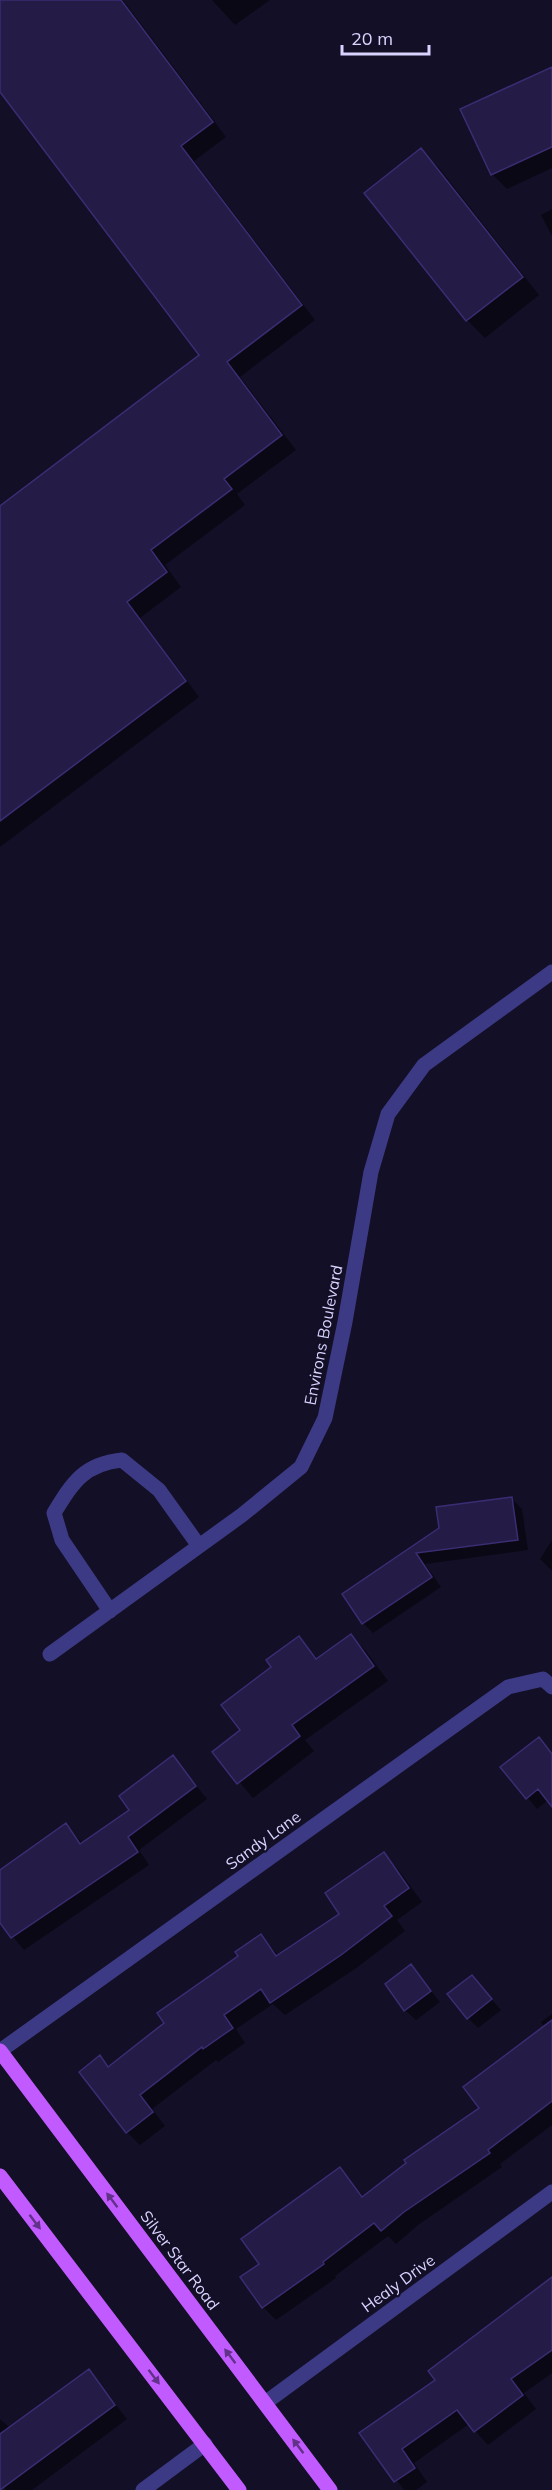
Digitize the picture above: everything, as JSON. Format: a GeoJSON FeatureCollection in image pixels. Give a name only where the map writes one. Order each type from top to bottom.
{"type":"FeatureCollection","features":[{"type":"Feature","properties":{"kind":"main road","name":"Silver Star Road"},"geometry":{"type":"LineString","coordinates":[[0,2051],[330,2490]]}},
{"type":"Feature","properties":{"kind":"main road"},"geometry":{"type":"LineString","coordinates":[[0,2176],[239,2490]]}},
{"type":"Feature","properties":{"kind":"street","name":"Environs Boulevard"},"geometry":{"type":"LineString","coordinates":[[50,1654],[199,1546],[301,1467],[325,1418],[345,1322],[371,1172],[388,1114],[424,1065],[552,972]]}},
{"type":"Feature","properties":{"kind":"street"},"geometry":{"type":"LineString","coordinates":[[110,1611],[62,1540],[54,1513],[76,1478],[103,1462],[122,1460],[159,1490],[199,1546]]}},
{"type":"Feature","properties":{"kind":"street","name":"Sandy Lane"},"geometry":{"type":"LineString","coordinates":[[0,2051],[508,1687],[543,1679],[552,1687]]}},
{"type":"Feature","properties":{"kind":"street","name":"Healy Drive"},"geometry":{"type":"LineString","coordinates":[[265,2403],[552,2192]]}},
{"type":"Feature","properties":{"kind":"street"},"geometry":{"type":"LineString","coordinates":[[143,2490],[205,2444]]}},
{"type":"Feature","properties":{"kind":"building"},"geometry":{"type":"Polygon","coordinates":[[[0,0],[121,0],[213,122],[181,146],[302,305],[227,362],[282,435],[224,479],[232,489],[151,550],[167,572],[127,602],[186,681],[0,821],[0,506],[199,355],[0,92],[0,0]]]}},
{"type":"Feature","properties":{"kind":"building"},"geometry":{"type":"Polygon","coordinates":[[[552,67],[552,147],[491,175],[460,109],[552,67]]]}},
{"type":"Feature","properties":{"kind":"building"},"geometry":{"type":"Polygon","coordinates":[[[421,148],[523,277],[466,321],[364,193],[421,148]]]}},
{"type":"Feature","properties":{"kind":"building"},"geometry":{"type":"Polygon","coordinates":[[[512,1497],[518,1540],[416,1553],[432,1577],[362,1624],[342,1594],[439,1528],[436,1507],[512,1497]]]}},
{"type":"Feature","properties":{"kind":"building"},"geometry":{"type":"Polygon","coordinates":[[[351,1634],[374,1666],[292,1725],[300,1736],[237,1784],[212,1752],[240,1730],[221,1705],[271,1667],[266,1660],[299,1636],[316,1659],[351,1634]]]}},
{"type":"Feature","properties":{"kind":"building"},"geometry":{"type":"Polygon","coordinates":[[[539,1737],[552,1754],[552,1807],[538,1789],[526,1799],[500,1767],[539,1737]]]}},
{"type":"Feature","properties":{"kind":"building"},"geometry":{"type":"Polygon","coordinates":[[[173,1755],[196,1786],[128,1837],[138,1852],[11,1938],[0,1923],[0,1870],[66,1823],[80,1844],[129,1810],[119,1796],[173,1755]]]}},
{"type":"Feature","properties":{"kind":"building"},"geometry":{"type":"Polygon","coordinates":[[[384,1852],[409,1888],[384,1906],[392,1916],[341,1955],[270,2003],[261,1989],[224,2015],[233,2028],[203,2049],[202,2047],[140,2095],[153,2112],[126,2133],[79,2072],[100,2055],[108,2067],[164,2023],[157,2013],[238,1956],[235,1952],[261,1934],[276,1956],[339,1914],[325,1893],[384,1852]]]}},
{"type":"Feature","properties":{"kind":"building"},"geometry":{"type":"Polygon","coordinates":[[[411,1964],[431,1991],[404,2011],[385,1984],[411,1964]]]}},
{"type":"Feature","properties":{"kind":"building"},"geometry":{"type":"Polygon","coordinates":[[[472,1975],[492,1999],[467,2019],[447,1994],[472,1975]]]}},
{"type":"Feature","properties":{"kind":"building"},"geometry":{"type":"Polygon","coordinates":[[[552,2020],[552,2101],[488,2150],[490,2153],[404,2212],[381,2231],[374,2223],[323,2262],[324,2264],[262,2308],[240,2277],[259,2264],[241,2239],[340,2167],[362,2197],[406,2163],[404,2160],[479,2108],[463,2087],[552,2020]]]}},
{"type":"Feature","properties":{"kind":"building"},"geometry":{"type":"Polygon","coordinates":[[[552,2277],[552,2350],[511,2379],[523,2395],[474,2432],[457,2410],[402,2449],[415,2468],[394,2482],[359,2433],[435,2380],[428,2371],[552,2277]]]}},
{"type":"Feature","properties":{"kind":"building"},"geometry":{"type":"Polygon","coordinates":[[[89,2369],[115,2405],[0,2490],[0,2434],[89,2369]]]}}]}
